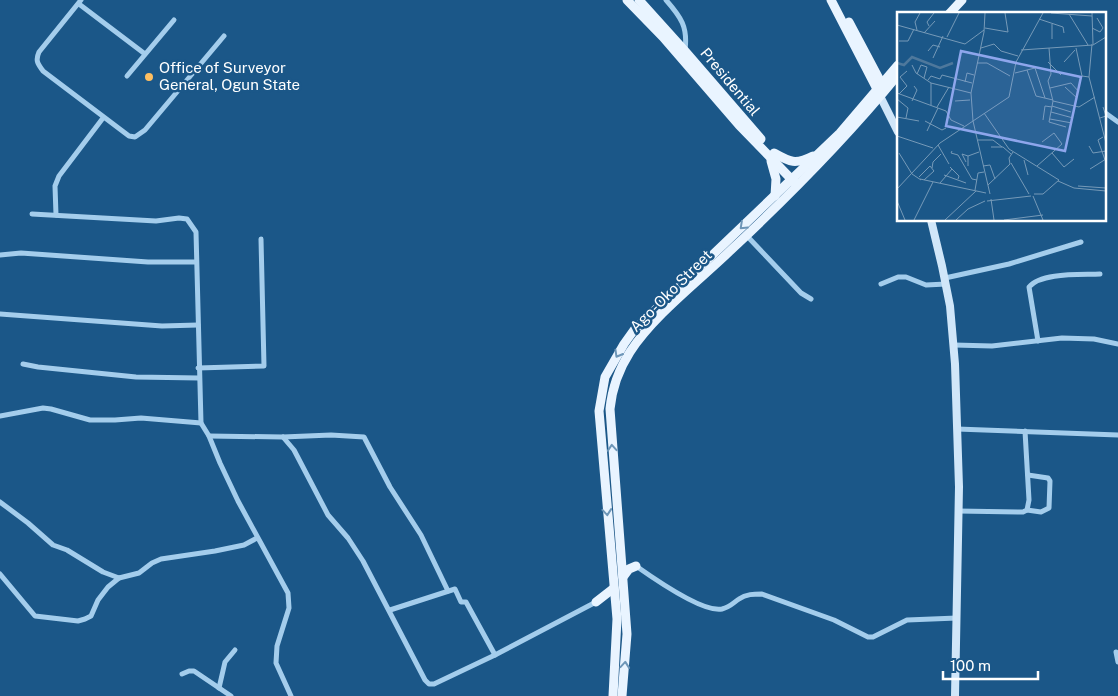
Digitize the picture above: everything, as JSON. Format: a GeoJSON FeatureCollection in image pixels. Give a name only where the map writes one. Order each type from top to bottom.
{"type":"FeatureCollection","features":[{"type":"Feature","properties":{"kind":"main road"},"geometry":{"type":"LineString","coordinates":[[627,0],[771,155],[789,162],[797,162],[804,161],[820,152]]}},
{"type":"Feature","properties":{"kind":"main road","name":"Presidential"},"geometry":{"type":"LineString","coordinates":[[639,0],[685,51],[771,155],[797,180]]}},
{"type":"Feature","properties":{"kind":"main road"},"geometry":{"type":"LineString","coordinates":[[832,0],[881,89]]}},
{"type":"Feature","properties":{"kind":"main road"},"geometry":{"type":"LineString","coordinates":[[838,0],[881,89]]}},
{"type":"Feature","properties":{"kind":"main road"},"geometry":{"type":"LineString","coordinates":[[944,12],[954,0]]}},
{"type":"Feature","properties":{"kind":"main road"},"geometry":{"type":"LineString","coordinates":[[951,12],[962,0]]}},
{"type":"Feature","properties":{"kind":"main road"},"geometry":{"type":"LineString","coordinates":[[613,696],[617,619],[599,411],[606,377],[634,330],[775,196],[797,180],[820,152],[881,89],[897,66]]}},
{"type":"Feature","properties":{"kind":"main road","name":"Ago-Oko Street"},"geometry":{"type":"LineString","coordinates":[[622,696],[627,634],[610,409],[613,388],[630,353],[640,339],[668,309],[746,236],[797,180],[846,137],[881,89],[897,76]]}},
{"type":"Feature","properties":{"kind":"main road"},"geometry":{"type":"LineString","coordinates":[[771,155],[776,179],[775,196]]}},
{"type":"Feature","properties":{"kind":"main road"},"geometry":{"type":"LineString","coordinates":[[622,559],[636,566]]}},
{"type":"Feature","properties":{"kind":"main road"},"geometry":{"type":"LineString","coordinates":[[623,577],[631,568],[636,566]]}},
{"type":"Feature","properties":{"kind":"main road"},"geometry":{"type":"LineString","coordinates":[[596,602],[614,588]]}},
{"type":"Feature","properties":{"kind":"main road"},"geometry":{"type":"LineString","coordinates":[[596,602],[606,602],[616,609]]}},
{"type":"Feature","properties":{"kind":"street"},"geometry":{"type":"LineString","coordinates":[[666,0],[682,20],[686,33],[685,51]]}},
{"type":"Feature","properties":{"kind":"street"},"geometry":{"type":"LineString","coordinates":[[144,54],[80,2],[36,58],[43,71],[103,118],[129,136],[135,137],[145,130],[224,36]]}},
{"type":"Feature","properties":{"kind":"street"},"geometry":{"type":"LineString","coordinates":[[127,76],[174,20]]}},
{"type":"Feature","properties":{"kind":"street"},"geometry":{"type":"LineString","coordinates":[[881,89],[897,130]]}},
{"type":"Feature","properties":{"kind":"street"},"geometry":{"type":"LineString","coordinates":[[1106,113],[1118,122]]}},
{"type":"Feature","properties":{"kind":"street"},"geometry":{"type":"LineString","coordinates":[[56,215],[55,186],[59,176],[103,118]]}},
{"type":"Feature","properties":{"kind":"street"},"geometry":{"type":"LineString","coordinates":[[32,214],[156,221],[179,218],[187,220],[196,232],[198,368],[201,423],[209,436],[227,478],[288,593],[289,608],[277,646],[276,663],[291,696]]}},
{"type":"Feature","properties":{"kind":"street"},"geometry":{"type":"LineString","coordinates":[[931,221],[945,281],[954,345],[958,511],[955,696]]}},
{"type":"Feature","properties":{"kind":"street"},"geometry":{"type":"LineString","coordinates":[[746,236],[801,293],[811,299]]}},
{"type":"Feature","properties":{"kind":"street"},"geometry":{"type":"LineString","coordinates":[[198,368],[264,366],[261,238]]}},
{"type":"Feature","properties":{"kind":"street"},"geometry":{"type":"LineString","coordinates":[[881,284],[906,277],[926,285],[1008,264],[1081,242]]}},
{"type":"Feature","properties":{"kind":"street"},"geometry":{"type":"LineString","coordinates":[[0,255],[21,253],[148,262],[196,262]]}},
{"type":"Feature","properties":{"kind":"street"},"geometry":{"type":"LineString","coordinates":[[1038,341],[1028,286],[1032,282],[1045,278],[1100,274]]}},
{"type":"Feature","properties":{"kind":"street"},"geometry":{"type":"LineString","coordinates":[[0,314],[162,326],[198,325]]}},
{"type":"Feature","properties":{"kind":"street"},"geometry":{"type":"LineString","coordinates":[[954,345],[992,346],[1062,338],[1080,338],[1118,344]]}},
{"type":"Feature","properties":{"kind":"street"},"geometry":{"type":"LineString","coordinates":[[23,364],[38,368],[136,377],[199,378]]}},
{"type":"Feature","properties":{"kind":"street"},"geometry":{"type":"LineString","coordinates":[[0,416],[51,408],[90,420],[141,418],[201,423]]}},
{"type":"Feature","properties":{"kind":"street"},"geometry":{"type":"LineString","coordinates":[[957,429],[1118,435]]}},
{"type":"Feature","properties":{"kind":"street"},"geometry":{"type":"LineString","coordinates":[[1025,431],[1029,500],[1027,510]]}},
{"type":"Feature","properties":{"kind":"street"},"geometry":{"type":"LineString","coordinates":[[209,436],[283,437],[331,435],[364,437],[390,487],[421,535],[448,591]]}},
{"type":"Feature","properties":{"kind":"street"},"geometry":{"type":"LineString","coordinates":[[283,437],[294,450],[328,514],[348,538],[363,561],[425,680],[429,684],[434,684],[495,655],[596,602]]}},
{"type":"Feature","properties":{"kind":"street"},"geometry":{"type":"LineString","coordinates":[[958,511],[1023,512],[1027,510],[1041,512],[1049,508],[1050,481],[1048,478],[1028,475]]}},
{"type":"Feature","properties":{"kind":"street"},"geometry":{"type":"LineString","coordinates":[[0,502],[28,523],[53,546],[67,550],[103,572],[119,578]]}},
{"type":"Feature","properties":{"kind":"street"},"geometry":{"type":"LineString","coordinates":[[0,574],[36,616],[78,621],[91,616],[102,594],[119,578],[139,573],[161,559],[244,545],[258,538]]}},
{"type":"Feature","properties":{"kind":"street"},"geometry":{"type":"LineString","coordinates":[[636,566],[670,588],[709,608],[722,609],[730,606],[743,596],[762,594],[834,620],[868,637],[873,637],[907,620],[957,618]]}},
{"type":"Feature","properties":{"kind":"street"},"geometry":{"type":"LineString","coordinates":[[390,610],[455,589],[461,602],[466,602],[495,655]]}},
{"type":"Feature","properties":{"kind":"street"},"geometry":{"type":"LineString","coordinates":[[219,688],[225,662],[235,650]]}},
{"type":"Feature","properties":{"kind":"street"},"geometry":{"type":"LineString","coordinates":[[1116,652],[1118,662]]}},
{"type":"Feature","properties":{"kind":"street"},"geometry":{"type":"LineString","coordinates":[[182,674],[194,671],[231,696]]}},
{"type":"Feature","properties":{"kind":"place","name":"Office of Surveyor General, Ogun State"},"geometry":{"type":"Point","coordinates":[149,77]}}]}
